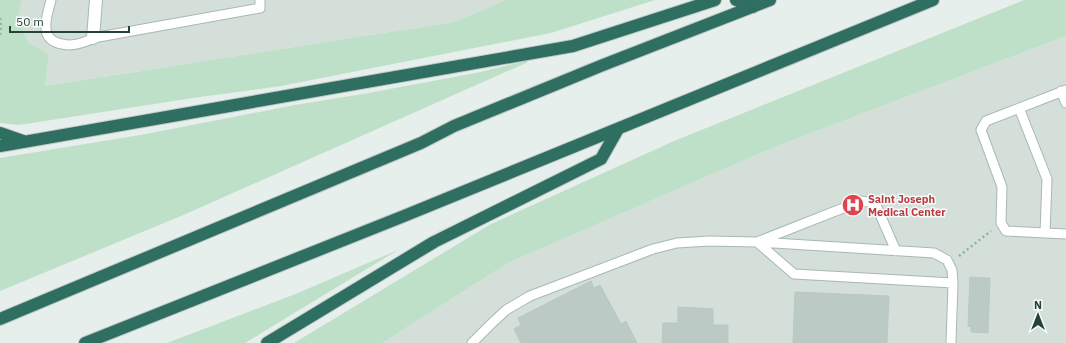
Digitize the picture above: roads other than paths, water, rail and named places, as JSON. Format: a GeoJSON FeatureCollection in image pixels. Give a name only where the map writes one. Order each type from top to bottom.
{"type":"FeatureCollection","features":[{"type":"Feature","properties":{"kind":"highway"},"geometry":{"type":"LineString","coordinates":[[0,146],[573,46],[715,0]]}},
{"type":"Feature","properties":{"kind":"highway"},"geometry":{"type":"LineString","coordinates":[[736,0],[753,7]]}},
{"type":"Feature","properties":{"kind":"highway"},"geometry":{"type":"LineString","coordinates":[[0,319],[421,143],[461,123],[603,65],[770,0]]}},
{"type":"Feature","properties":{"kind":"highway"},"geometry":{"type":"LineString","coordinates":[[84,343],[397,219],[933,0]]}},
{"type":"Feature","properties":{"kind":"highway"},"geometry":{"type":"LineString","coordinates":[[267,343],[434,242],[601,159],[618,129]]}},
{"type":"Feature","properties":{"kind":"highway"},"geometry":{"type":"LineString","coordinates":[[0,133],[24,142]]}},
{"type":"Feature","properties":{"kind":"street"},"geometry":{"type":"LineString","coordinates":[[93,38],[96,0]]}},
{"type":"Feature","properties":{"kind":"lane"},"geometry":{"type":"LineString","coordinates":[[51,0],[46,20],[46,30],[48,36],[53,41],[61,45],[81,44],[93,38],[260,8],[260,0]]}},
{"type":"Feature","properties":{"kind":"lane"},"geometry":{"type":"LineString","coordinates":[[1066,103],[1064,90],[986,121],[981,130],[1002,187],[1001,223],[1006,231],[1066,234]]}},
{"type":"Feature","properties":{"kind":"lane"},"geometry":{"type":"LineString","coordinates":[[1019,108],[1047,179],[1045,233]]}},
{"type":"Feature","properties":{"kind":"lane"},"geometry":{"type":"LineString","coordinates":[[757,242],[860,201],[875,203],[896,251]]}},
{"type":"Feature","properties":{"kind":"lane"},"geometry":{"type":"LineString","coordinates":[[472,343],[506,310],[530,296],[654,249],[677,243],[709,242],[757,242],[934,253],[947,260],[952,270],[951,343]]}},
{"type":"Feature","properties":{"kind":"lane"},"geometry":{"type":"LineString","coordinates":[[757,242],[794,274],[953,283]]}},
{"type":"Feature","properties":{"kind":"place","name":"Saint Joseph Medical Center"},"geometry":{"type":"Point","coordinates":[853,205]}}]}
